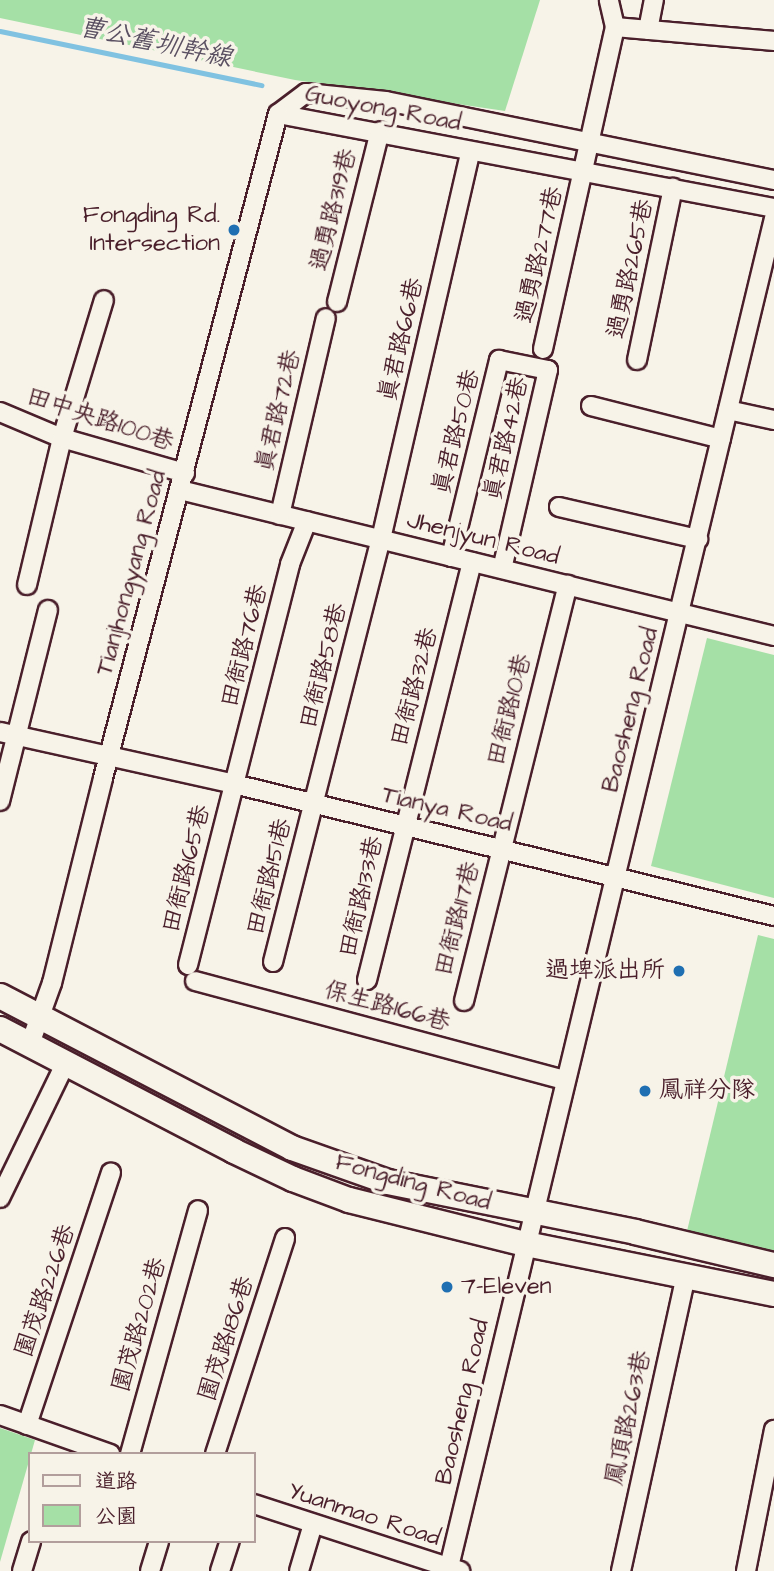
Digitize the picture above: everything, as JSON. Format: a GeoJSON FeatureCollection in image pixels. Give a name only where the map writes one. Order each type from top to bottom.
{"type":"FeatureCollection","features":[{"type":"Feature","properties":{"kind":"main road","name":"Fongding Road"},"geometry":{"type":"LineString","coordinates":[[0,996],[292,1147],[388,1182],[635,1232],[774,1265]]}},
{"type":"Feature","properties":{"kind":"main road","name":"Fongding Road"},"geometry":{"type":"LineString","coordinates":[[0,1029],[293,1179],[349,1199],[526,1244],[774,1294]]}},
{"type":"Feature","properties":{"kind":"street"},"geometry":{"type":"LineString","coordinates":[[609,0],[615,27],[774,41]]}},
{"type":"Feature","properties":{"kind":"street"},"geometry":{"type":"LineString","coordinates":[[648,30],[654,0]]}},
{"type":"Feature","properties":{"kind":"street","name":"過勇路277巷"},"geometry":{"type":"LineString","coordinates":[[543,349],[615,27]]}},
{"type":"Feature","properties":{"kind":"street","name":"Guoyong Road"},"geometry":{"type":"LineString","coordinates":[[278,114],[306,93],[386,101],[774,180]]}},
{"type":"Feature","properties":{"kind":"street","name":"Guoyong Road"},"geometry":{"type":"LineString","coordinates":[[278,114],[380,131],[470,152],[774,208]]}},
{"type":"Feature","properties":{"kind":"street","name":"Tianjhongyang Road"},"geometry":{"type":"LineString","coordinates":[[30,1044],[41,1016],[278,114]]}},
{"type":"Feature","properties":{"kind":"street","name":"過勇路319巷"},"geometry":{"type":"LineString","coordinates":[[337,302],[380,131]]}},
{"type":"Feature","properties":{"kind":"street","name":"真君路66巷"},"geometry":{"type":"LineString","coordinates":[[381,539],[470,152]]}},
{"type":"Feature","properties":{"kind":"street","name":"過勇路265巷"},"geometry":{"type":"LineString","coordinates":[[637,360],[673,188]]}},
{"type":"Feature","properties":{"kind":"street","name":"Baosheng Road"},"geometry":{"type":"LineString","coordinates":[[452,1570],[565,1080],[774,218]]}},
{"type":"Feature","properties":{"kind":"street"},"geometry":{"type":"LineString","coordinates":[[27,585],[62,439],[103,300]]}},
{"type":"Feature","properties":{"kind":"street","name":"真君路72巷"},"geometry":{"type":"LineString","coordinates":[[280,515],[326,318]]}},
{"type":"Feature","properties":{"kind":"street","name":"真君路50巷"},"geometry":{"type":"LineString","coordinates":[[452,556],[499,360]]}},
{"type":"Feature","properties":{"kind":"street","name":"真君路42巷"},"geometry":{"type":"LineString","coordinates":[[499,360],[548,370],[502,569]]}},
{"type":"Feature","properties":{"kind":"street"},"geometry":{"type":"LineString","coordinates":[[591,406],[721,439]]}},
{"type":"Feature","properties":{"kind":"street"},"geometry":{"type":"LineString","coordinates":[[728,410],[774,420]]}},
{"type":"Feature","properties":{"kind":"street","name":"田中央路100巷"},"geometry":{"type":"LineString","coordinates":[[0,412],[62,439],[182,481]]}},
{"type":"Feature","properties":{"kind":"street","name":"Jhenjyun Road"},"geometry":{"type":"LineString","coordinates":[[182,481],[280,515],[774,636]]}},
{"type":"Feature","properties":{"kind":"street"},"geometry":{"type":"LineString","coordinates":[[559,507],[698,539]]}},
{"type":"Feature","properties":{"kind":"street","name":"田衙路76巷"},"geometry":{"type":"LineString","coordinates":[[234,784],[290,564],[307,521]]}},
{"type":"Feature","properties":{"kind":"street","name":"田衙路58巷"},"geometry":{"type":"LineString","coordinates":[[314,804],[381,539]]}},
{"type":"Feature","properties":{"kind":"street","name":"田衙路32巷"},"geometry":{"type":"LineString","coordinates":[[404,825],[472,562]]}},
{"type":"Feature","properties":{"kind":"street","name":"田衙路10巷"},"geometry":{"type":"LineString","coordinates":[[501,848],[568,585]]}},
{"type":"Feature","properties":{"kind":"street"},"geometry":{"type":"LineString","coordinates":[[0,801],[8,734],[48,610]]}},
{"type":"Feature","properties":{"kind":"street","name":"Tianya Road"},"geometry":{"type":"LineString","coordinates":[[8,734],[234,784],[774,916]]}},
{"type":"Feature","properties":{"kind":"street","name":"田衙路165巷"},"geometry":{"type":"LineString","coordinates":[[192,973],[234,784]]}},
{"type":"Feature","properties":{"kind":"street","name":"田衙路151巷"},"geometry":{"type":"LineString","coordinates":[[273,962],[314,804]]}},
{"type":"Feature","properties":{"kind":"street","name":"田衙路133巷"},"geometry":{"type":"LineString","coordinates":[[367,980],[404,825]]}},
{"type":"Feature","properties":{"kind":"street","name":"田衙路117巷"},"geometry":{"type":"LineString","coordinates":[[464,1001],[501,848]]}},
{"type":"Feature","properties":{"kind":"street","name":"保生路166巷"},"geometry":{"type":"LineString","coordinates":[[192,973],[565,1080]]}},
{"type":"Feature","properties":{"kind":"street"},"geometry":{"type":"LineString","coordinates":[[0,1198],[66,1062]]}},
{"type":"Feature","properties":{"kind":"street","name":"園茂路226巷"},"geometry":{"type":"LineString","coordinates":[[27,1425],[111,1173]]}},
{"type":"Feature","properties":{"kind":"street","name":"園茂路202巷"},"geometry":{"type":"LineString","coordinates":[[131,1452],[198,1210]]}},
{"type":"Feature","properties":{"kind":"street","name":"園茂路186巷"},"geometry":{"type":"LineString","coordinates":[[216,1452],[285,1238]]}},
{"type":"Feature","properties":{"kind":"street","name":"鳳頂路263巷"},"geometry":{"type":"LineString","coordinates":[[621,1571],[686,1276]]}},
{"type":"Feature","properties":{"kind":"street"},"geometry":{"type":"LineString","coordinates":[[0,1415],[27,1425],[62,1446],[98,1452]]}},
{"type":"Feature","properties":{"kind":"street"},"geometry":{"type":"LineString","coordinates":[[746,1571],[774,1430]]}},
{"type":"Feature","properties":{"kind":"street","name":"Yuanmao Road"},"geometry":{"type":"LineString","coordinates":[[256,1505],[452,1570]]}},
{"type":"Feature","properties":{"kind":"street"},"geometry":{"type":"LineString","coordinates":[[299,1571],[313,1524]]}},
{"type":"Feature","properties":{"kind":"street"},"geometry":{"type":"LineString","coordinates":[[22,1571],[30,1543]]}},
{"type":"Feature","properties":{"kind":"street"},"geometry":{"type":"LineString","coordinates":[[150,1571],[158,1543]]}},
{"type":"Feature","properties":{"kind":"street"},"geometry":{"type":"LineString","coordinates":[[220,1571],[229,1543]]}},
{"type":"Feature","properties":{"kind":"green space"},"geometry":{"type":"Polygon","coordinates":[[[0,0],[540,0],[505,111],[295,80],[0,18],[0,0]]]}},
{"type":"Feature","properties":{"kind":"green space"},"geometry":{"type":"Polygon","coordinates":[[[707,638],[774,655],[774,898],[651,866],[707,638]]]}},
{"type":"Feature","properties":{"kind":"green space"},"geometry":{"type":"Polygon","coordinates":[[[758,935],[774,939],[774,1251],[687,1231],[758,935]]]}},
{"type":"Feature","properties":{"kind":"green space"},"geometry":{"type":"Polygon","coordinates":[[[0,1428],[35,1440],[32,1452],[28,1452],[28,1464],[0,1562],[0,1428]]]}},
{"type":"Feature","properties":{"kind":"waterway","name":"曹公舊圳幹線"},"geometry":{"type":"LineString","coordinates":[[0,31],[261,85]]}},
{"type":"Feature","properties":{"kind":"place","name":"Fongding Rd. Intersection"},"geometry":{"type":"Point","coordinates":[234,230]}},
{"type":"Feature","properties":{"kind":"place","name":"過埤派出所"},"geometry":{"type":"Point","coordinates":[679,971]}},
{"type":"Feature","properties":{"kind":"place","name":"鳳祥分隊"},"geometry":{"type":"Point","coordinates":[645,1091]}},
{"type":"Feature","properties":{"kind":"place","name":"7-Eleven"},"geometry":{"type":"Point","coordinates":[447,1287]}}]}
